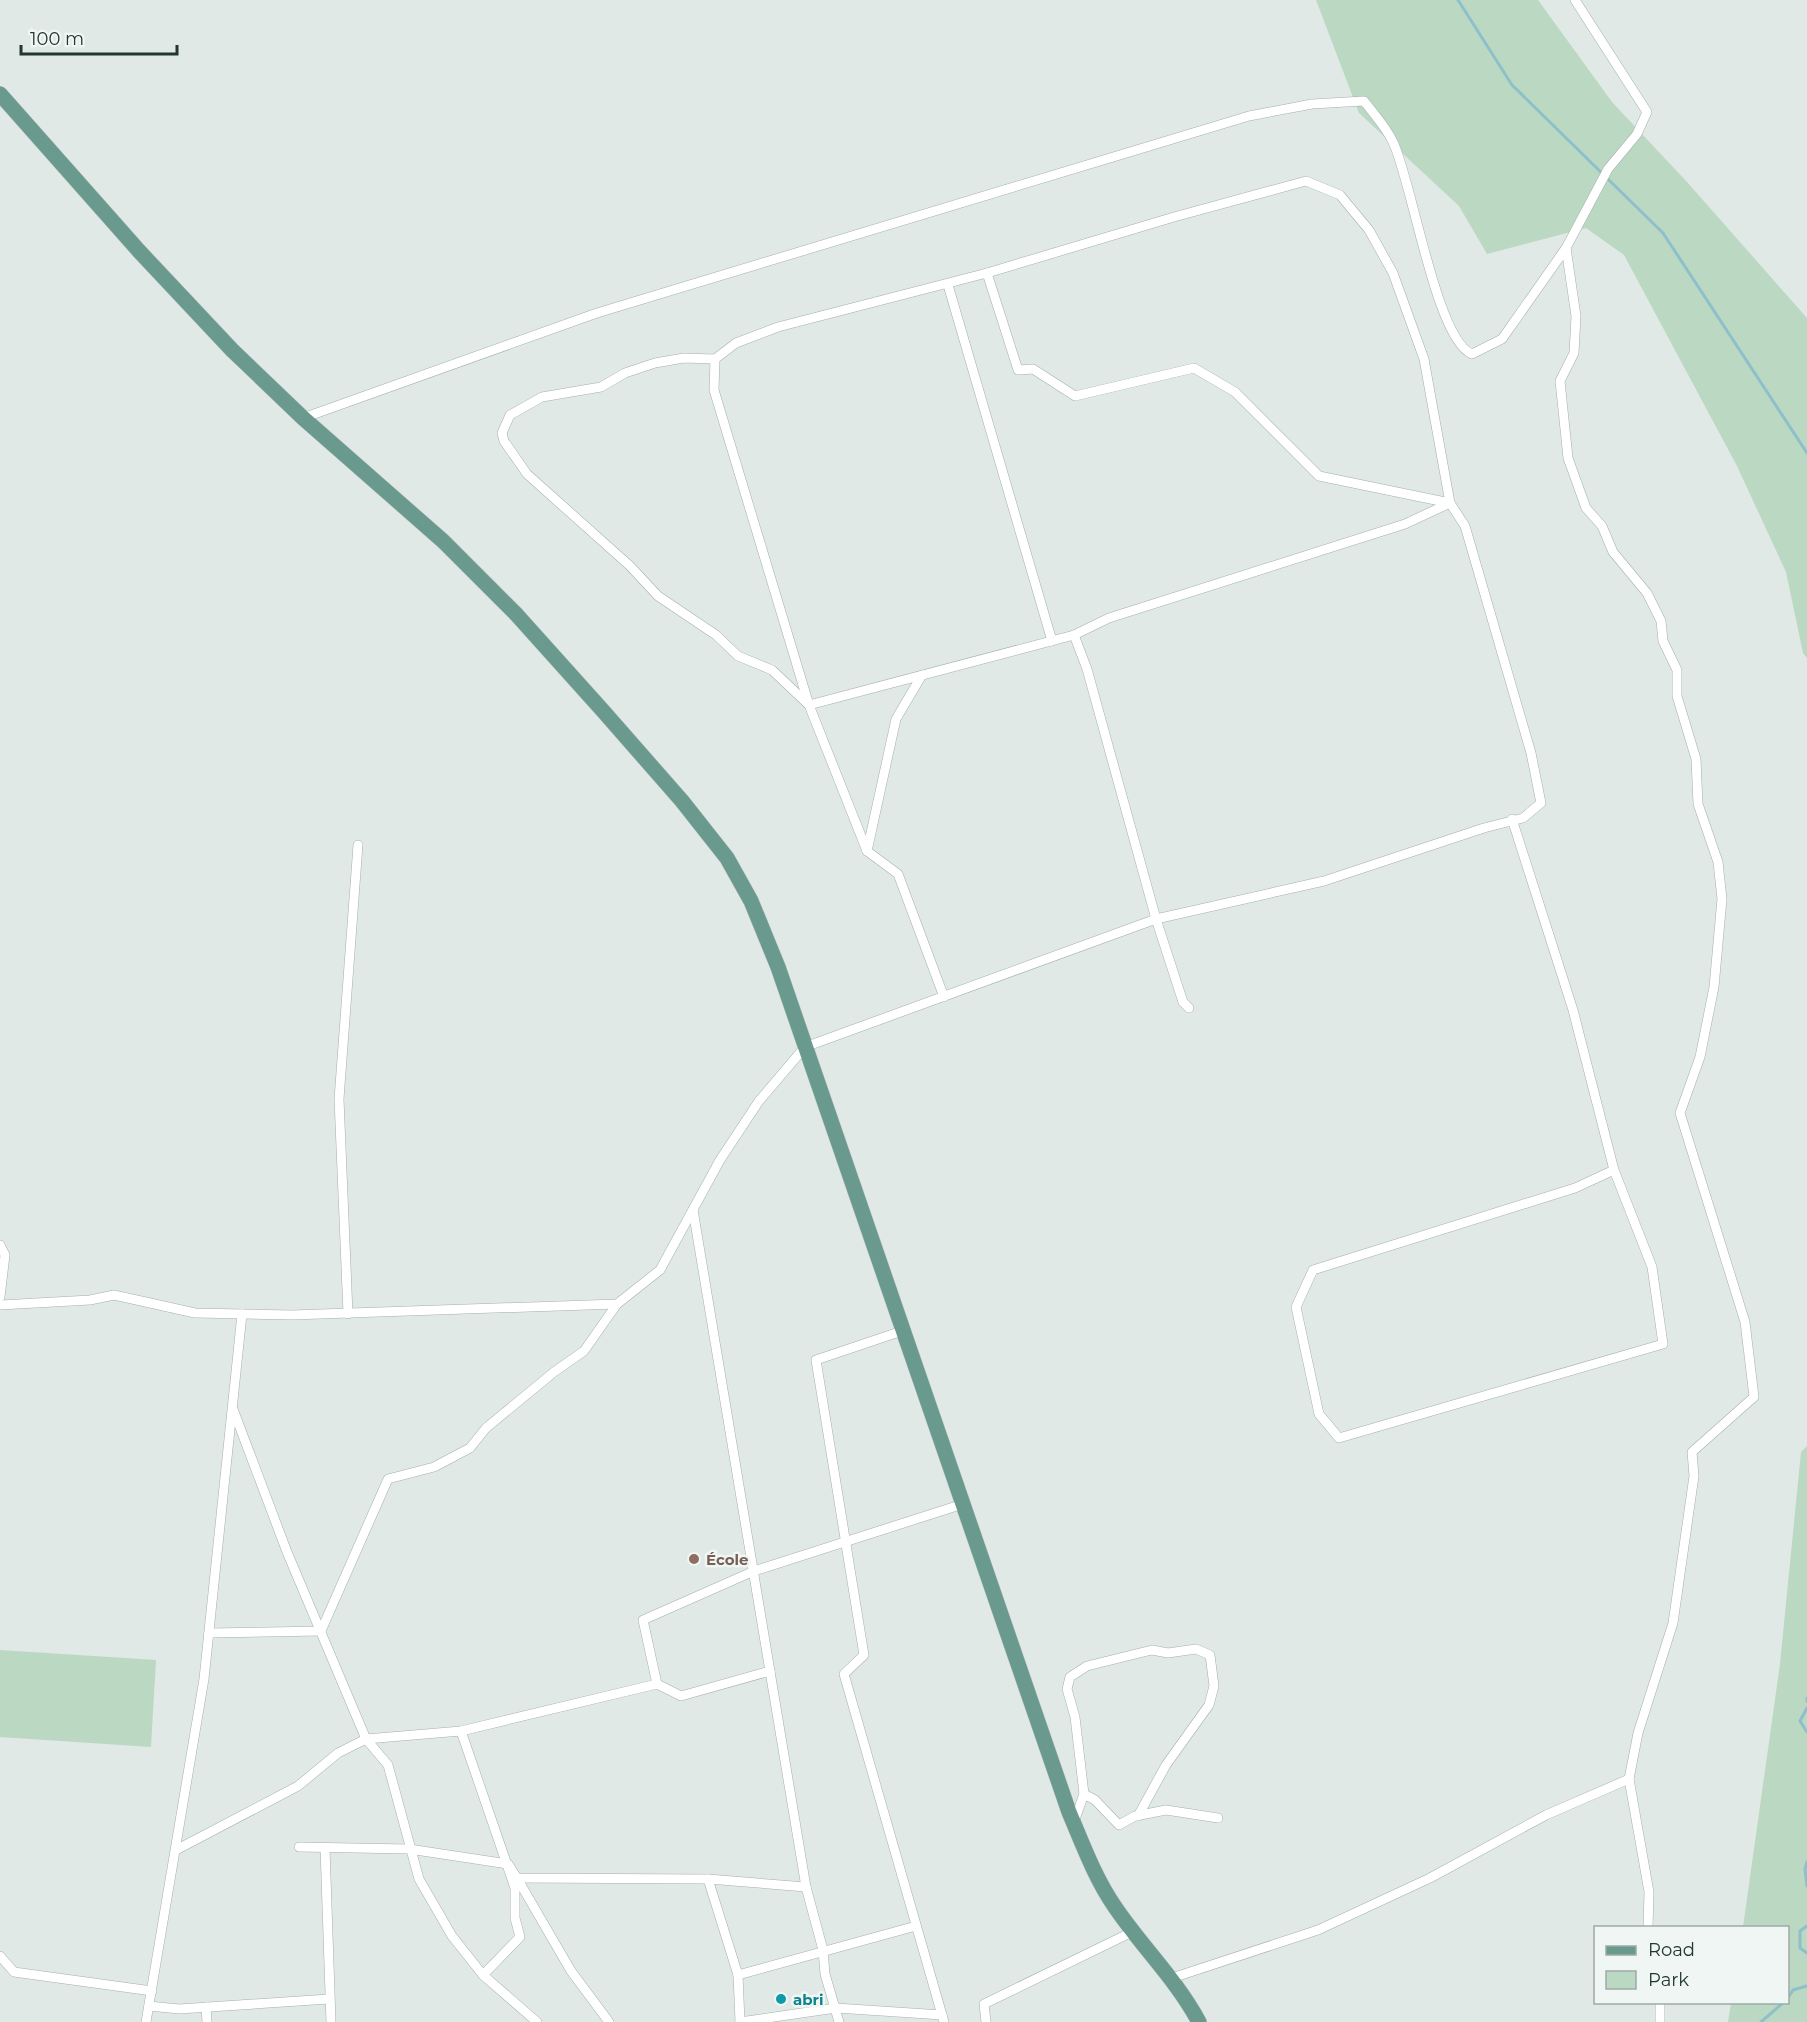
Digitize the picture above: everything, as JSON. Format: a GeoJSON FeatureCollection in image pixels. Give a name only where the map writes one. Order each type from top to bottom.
{"type":"FeatureCollection","features":[{"type":"Feature","properties":{"kind":"main road"},"geometry":{"type":"LineString","coordinates":[[0,94],[172,287],[303,418],[443,541],[489,586],[682,801],[727,858],[752,901],[778,967],[1074,1824],[1098,1881],[1132,1932],[1172,1978],[1199,2022]]}},
{"type":"Feature","properties":{"kind":"street"},"geometry":{"type":"LineString","coordinates":[[303,418],[597,313],[1249,116],[1312,104],[1364,100],[1394,142],[1431,274],[1462,350],[1472,354],[1502,339],[1566,248],[1608,169],[1637,134],[1647,112],[1575,0]]}},
{"type":"Feature","properties":{"kind":"street"},"geometry":{"type":"LineString","coordinates":[[321,1631],[388,1479],[434,1467],[470,1448],[486,1428],[554,1372],[584,1351],[616,1304],[660,1270],[720,1160],[759,1101],[805,1047],[1156,919],[1324,881],[1512,819],[1523,818],[1541,803],[1531,753],[1465,526],[1450,503],[1424,359],[1393,273],[1370,230],[1340,195],[1306,182],[1174,217],[948,285],[778,327],[736,343],[715,359],[684,358],[655,363],[625,373],[601,387],[542,397],[510,415],[502,433],[504,441],[527,474],[630,566],[658,596],[716,635],[738,656],[772,670],[809,705]]}},
{"type":"Feature","properties":{"kind":"street"},"geometry":{"type":"LineString","coordinates":[[1566,248],[1576,316],[1574,353],[1560,381],[1568,458],[1586,508],[1602,526],[1613,552],[1647,593],[1660,617],[1664,641],[1677,670],[1677,696],[1696,759],[1698,804],[1718,862],[1722,899],[1714,987],[1700,1057],[1680,1113],[1745,1322],[1754,1397],[1692,1452],[1694,1476],[1673,1623],[1638,1733],[1629,1779],[1649,1892],[1648,1926]]}},
{"type":"Feature","properties":{"kind":"street"},"geometry":{"type":"LineString","coordinates":[[987,273],[1018,370],[1033,369],[1075,396],[1194,368],[1235,392],[1319,476],[1450,503]]}},
{"type":"Feature","properties":{"kind":"street"},"geometry":{"type":"LineString","coordinates":[[948,285],[1052,641]]}},
{"type":"Feature","properties":{"kind":"street"},"geometry":{"type":"LineString","coordinates":[[715,359],[714,390],[809,705],[867,851],[898,874],[944,997]]}},
{"type":"Feature","properties":{"kind":"street"},"geometry":{"type":"LineString","coordinates":[[809,705],[1074,635],[1109,618],[1406,524],[1450,503]]}},
{"type":"Feature","properties":{"kind":"street"},"geometry":{"type":"LineString","coordinates":[[1074,635],[1087,669],[1156,919],[1183,1002],[1189,1008]]}},
{"type":"Feature","properties":{"kind":"street"},"geometry":{"type":"LineString","coordinates":[[867,851],[896,720],[922,675]]}},
{"type":"Feature","properties":{"kind":"street"},"geometry":{"type":"LineString","coordinates":[[1512,819],[1573,1010],[1614,1170],[1652,1268],[1663,1344],[1339,1438],[1319,1414],[1296,1307],[1313,1270],[1575,1188],[1614,1170]]}},
{"type":"Feature","properties":{"kind":"street"},"geometry":{"type":"LineString","coordinates":[[348,1314],[339,1099],[358,844]]}},
{"type":"Feature","properties":{"kind":"street"},"geometry":{"type":"LineString","coordinates":[[693,1210],[806,1887],[823,1950],[825,1974],[839,2022]]}},
{"type":"Feature","properties":{"kind":"street"},"geometry":{"type":"LineString","coordinates":[[0,1245],[5,1256],[0,1297]]}},
{"type":"Feature","properties":{"kind":"street"},"geometry":{"type":"LineString","coordinates":[[0,1305],[90,1299],[114,1295],[195,1313],[242,1314],[348,1314],[616,1304]]}},
{"type":"Feature","properties":{"kind":"street"},"geometry":{"type":"LineString","coordinates":[[146,2022],[204,1679],[242,1314]]}},
{"type":"Feature","properties":{"kind":"street"},"geometry":{"type":"LineString","coordinates":[[708,1879],[738,1975],[740,2022],[836,2008],[943,2019],[844,1674],[864,1654],[816,1360],[903,1331]]}},
{"type":"Feature","properties":{"kind":"street"},"geometry":{"type":"LineString","coordinates":[[232,1407],[287,1552],[366,1739],[388,1765],[419,1879],[452,1936],[483,1975],[537,2022]]}},
{"type":"Feature","properties":{"kind":"street"},"geometry":{"type":"LineString","coordinates":[[657,1684],[643,1620],[753,1571],[963,1504]]}},
{"type":"Feature","properties":{"kind":"street"},"geometry":{"type":"LineString","coordinates":[[209,1634],[321,1631]]}},
{"type":"Feature","properties":{"kind":"street"},"geometry":{"type":"LineString","coordinates":[[1074,1824],[1084,1794],[1075,1717],[1067,1689],[1070,1677],[1087,1666],[1138,1653],[1157,1650],[1168,1653],[1196,1649],[1204,1651],[1212,1660],[1214,1686],[1209,1705],[1166,1765],[1137,1816]]}},
{"type":"Feature","properties":{"kind":"street"},"geometry":{"type":"LineString","coordinates":[[176,1850],[298,1786],[338,1753],[366,1739],[461,1731],[657,1684],[681,1696],[770,1671]]}},
{"type":"Feature","properties":{"kind":"street"},"geometry":{"type":"LineString","coordinates":[[461,1731],[515,1888],[515,1918],[520,1937],[483,1975]]}},
{"type":"Feature","properties":{"kind":"street"},"geometry":{"type":"LineString","coordinates":[[1172,1978],[1318,1930],[1469,1859],[1546,1815],[1629,1779]]}},
{"type":"Feature","properties":{"kind":"street"},"geometry":{"type":"LineString","coordinates":[[1084,1794],[1095,1800],[1119,1825],[1137,1816],[1166,1810],[1218,1818]]}},
{"type":"Feature","properties":{"kind":"street"},"geometry":{"type":"LineString","coordinates":[[299,1847],[409,1849],[508,1864],[571,1971],[609,2022]]}},
{"type":"Feature","properties":{"kind":"street"},"geometry":{"type":"LineString","coordinates":[[325,1848],[331,2022]]}},
{"type":"Feature","properties":{"kind":"street"},"geometry":{"type":"LineString","coordinates":[[517,1878],[708,1879],[806,1887]]}},
{"type":"Feature","properties":{"kind":"street"},"geometry":{"type":"LineString","coordinates":[[738,1975],[916,1926]]}},
{"type":"Feature","properties":{"kind":"street"},"geometry":{"type":"LineString","coordinates":[[986,2022],[984,2004],[1132,1932]]}},
{"type":"Feature","properties":{"kind":"street"},"geometry":{"type":"LineString","coordinates":[[0,1956],[14,1972],[152,1991]]}},
{"type":"Feature","properties":{"kind":"street"},"geometry":{"type":"LineString","coordinates":[[149,2006],[174,2009],[329,1999]]}},
{"type":"Feature","properties":{"kind":"street"},"geometry":{"type":"LineString","coordinates":[[1660,2004],[1660,2022]]}},
{"type":"Feature","properties":{"kind":"street"},"geometry":{"type":"LineString","coordinates":[[206,2007],[207,2022]]}},
{"type":"Feature","properties":{"kind":"green space"},"geometry":{"type":"Polygon","coordinates":[[[1316,0],[1538,0],[1612,102],[1687,182],[1807,318],[1807,658],[1803,653],[1786,572],[1737,466],[1624,255],[1586,228],[1487,254],[1459,206],[1359,113],[1316,0]]]}},
{"type":"Feature","properties":{"kind":"green space"},"geometry":{"type":"Polygon","coordinates":[[[1807,1446],[1807,2022],[1728,2022],[1731,2004],[1789,2004],[1789,1926],[1743,1926],[1780,1664],[1801,1452],[1807,1446]]]}},
{"type":"Feature","properties":{"kind":"green space"},"geometry":{"type":"Polygon","coordinates":[[[0,1650],[156,1660],[151,1747],[0,1737],[0,1650]]]}},
{"type":"Feature","properties":{"kind":"waterway"},"geometry":{"type":"LineString","coordinates":[[1458,0],[1512,85],[1663,233],[1807,453]]}},
{"type":"Feature","properties":{"kind":"waterway"},"geometry":{"type":"LineString","coordinates":[[1807,1708],[1800,1721],[1807,1732]]}},
{"type":"Feature","properties":{"kind":"waterway"},"geometry":{"type":"LineString","coordinates":[[1807,1862],[1805,1869],[1807,1886]]}},
{"type":"Feature","properties":{"kind":"waterway"},"geometry":{"type":"LineString","coordinates":[[1807,1926],[1800,1931],[1800,1948],[1807,1953]]}},
{"type":"Feature","properties":{"kind":"waterway"},"geometry":{"type":"LineString","coordinates":[[1789,1996],[1793,1990],[1807,1986]]}},
{"type":"Feature","properties":{"kind":"waterway"},"geometry":{"type":"LineString","coordinates":[[1761,2022],[1782,2004]]}},
{"type":"Feature","properties":{"kind":"place","name":"École"},"geometry":{"type":"Point","coordinates":[694,1559]}},
{"type":"Feature","properties":{"kind":"place","name":"abri"},"geometry":{"type":"Point","coordinates":[781,1999]}}]}
